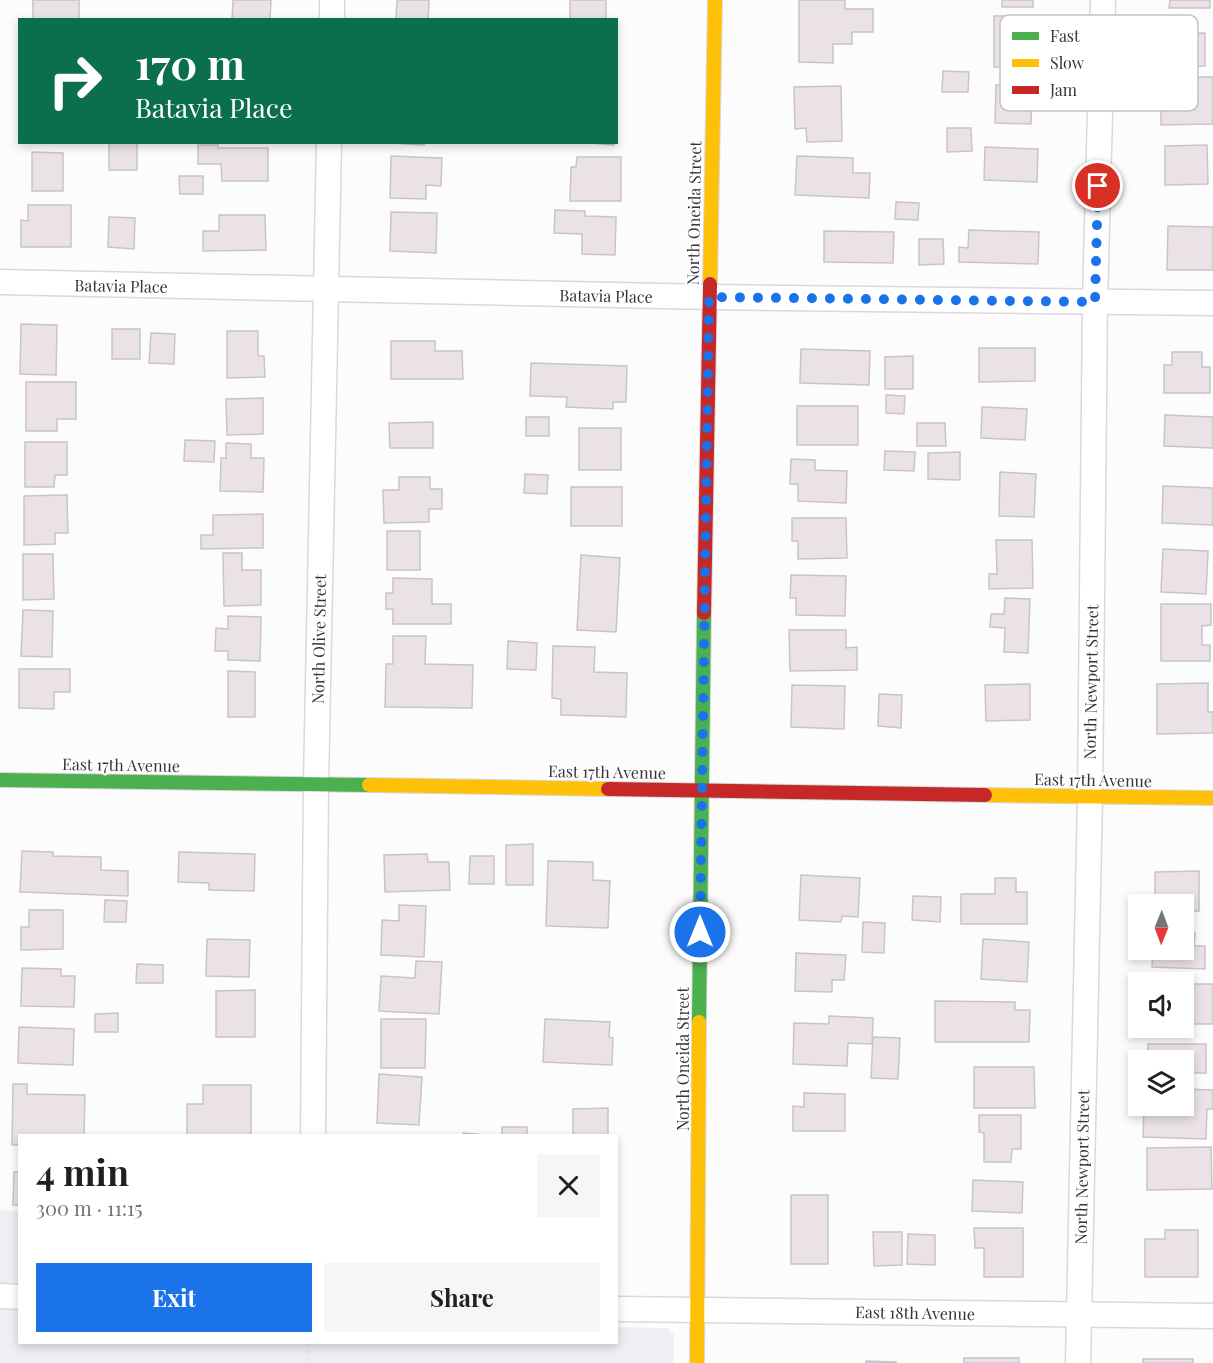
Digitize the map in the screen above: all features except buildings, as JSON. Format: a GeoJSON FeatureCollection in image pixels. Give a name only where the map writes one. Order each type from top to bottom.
{"type":"FeatureCollection","features":[{"type":"Feature","properties":{"kind":"street"},"geometry":{"type":"LineString","coordinates":[[332,0],[332,18]]}},
{"type":"Feature","properties":{"kind":"street","name":"North Oneida Street"},"geometry":{"type":"LineString","coordinates":[[697,1363],[700,791],[715,0]]}},
{"type":"Feature","properties":{"kind":"street","name":"North Newport Street"},"geometry":{"type":"LineString","coordinates":[[1103,0],[1103,15]]}},
{"type":"Feature","properties":{"kind":"street","name":"North Newport Street"},"geometry":{"type":"LineString","coordinates":[[1078,1363],[1090,796],[1095,302],[1100,111]]}},
{"type":"Feature","properties":{"kind":"street","name":"North Olive Street"},"geometry":{"type":"LineString","coordinates":[[313,1134],[316,784],[328,144]]}},
{"type":"Feature","properties":{"kind":"street","name":"Batavia Place"},"geometry":{"type":"LineString","coordinates":[[0,282],[325,291],[1213,303]]}},
{"type":"Feature","properties":{"kind":"street","name":"East 17th Avenue"},"geometry":{"type":"LineString","coordinates":[[0,780],[1213,798]]}},
{"type":"Feature","properties":{"kind":"street"},"geometry":{"type":"LineString","coordinates":[[0,1296],[18,1297]]}},
{"type":"Feature","properties":{"kind":"street","name":"East 18th Avenue"},"geometry":{"type":"LineString","coordinates":[[618,1309],[1213,1316]]}},
{"type":"Feature","properties":{"kind":"path"},"geometry":{"type":"LineString","coordinates":[[308,1344],[309,1363]]}},
{"type":"Feature","properties":{"kind":"shaded area"},"geometry":{"type":"Polygon","coordinates":[[[0,1210],[18,1211],[18,1344],[618,1344],[618,1327],[667,1328],[674,1335],[673,1363],[0,1363],[0,1210]]]}},
{"type":"Feature","properties":{"kind":"traffic: fast"},"geometry":{"type":"LineString","coordinates":[[699,1022],[704,613]]}},
{"type":"Feature","properties":{"kind":"traffic: fast"},"geometry":{"type":"LineString","coordinates":[[0,780],[369,785]]}},
{"type":"Feature","properties":{"kind":"traffic: slow"},"geometry":{"type":"LineString","coordinates":[[710,284],[715,0]]}},
{"type":"Feature","properties":{"kind":"traffic: slow"},"geometry":{"type":"LineString","coordinates":[[369,785],[608,789]]}},
{"type":"Feature","properties":{"kind":"traffic: slow"},"geometry":{"type":"LineString","coordinates":[[985,795],[1213,798]]}},
{"type":"Feature","properties":{"kind":"traffic: slow"},"geometry":{"type":"LineString","coordinates":[[697,1363],[699,1022]]}},
{"type":"Feature","properties":{"kind":"traffic: jam"},"geometry":{"type":"LineString","coordinates":[[704,613],[710,284]]}},
{"type":"Feature","properties":{"kind":"traffic: jam"},"geometry":{"type":"LineString","coordinates":[[608,789],[985,795]]}},
{"type":"Feature","properties":{"kind":"route"},"geometry":{"type":"LineString","coordinates":[[700,932],[700,791],[709,297],[1095,302],[1098,186]]}}]}
